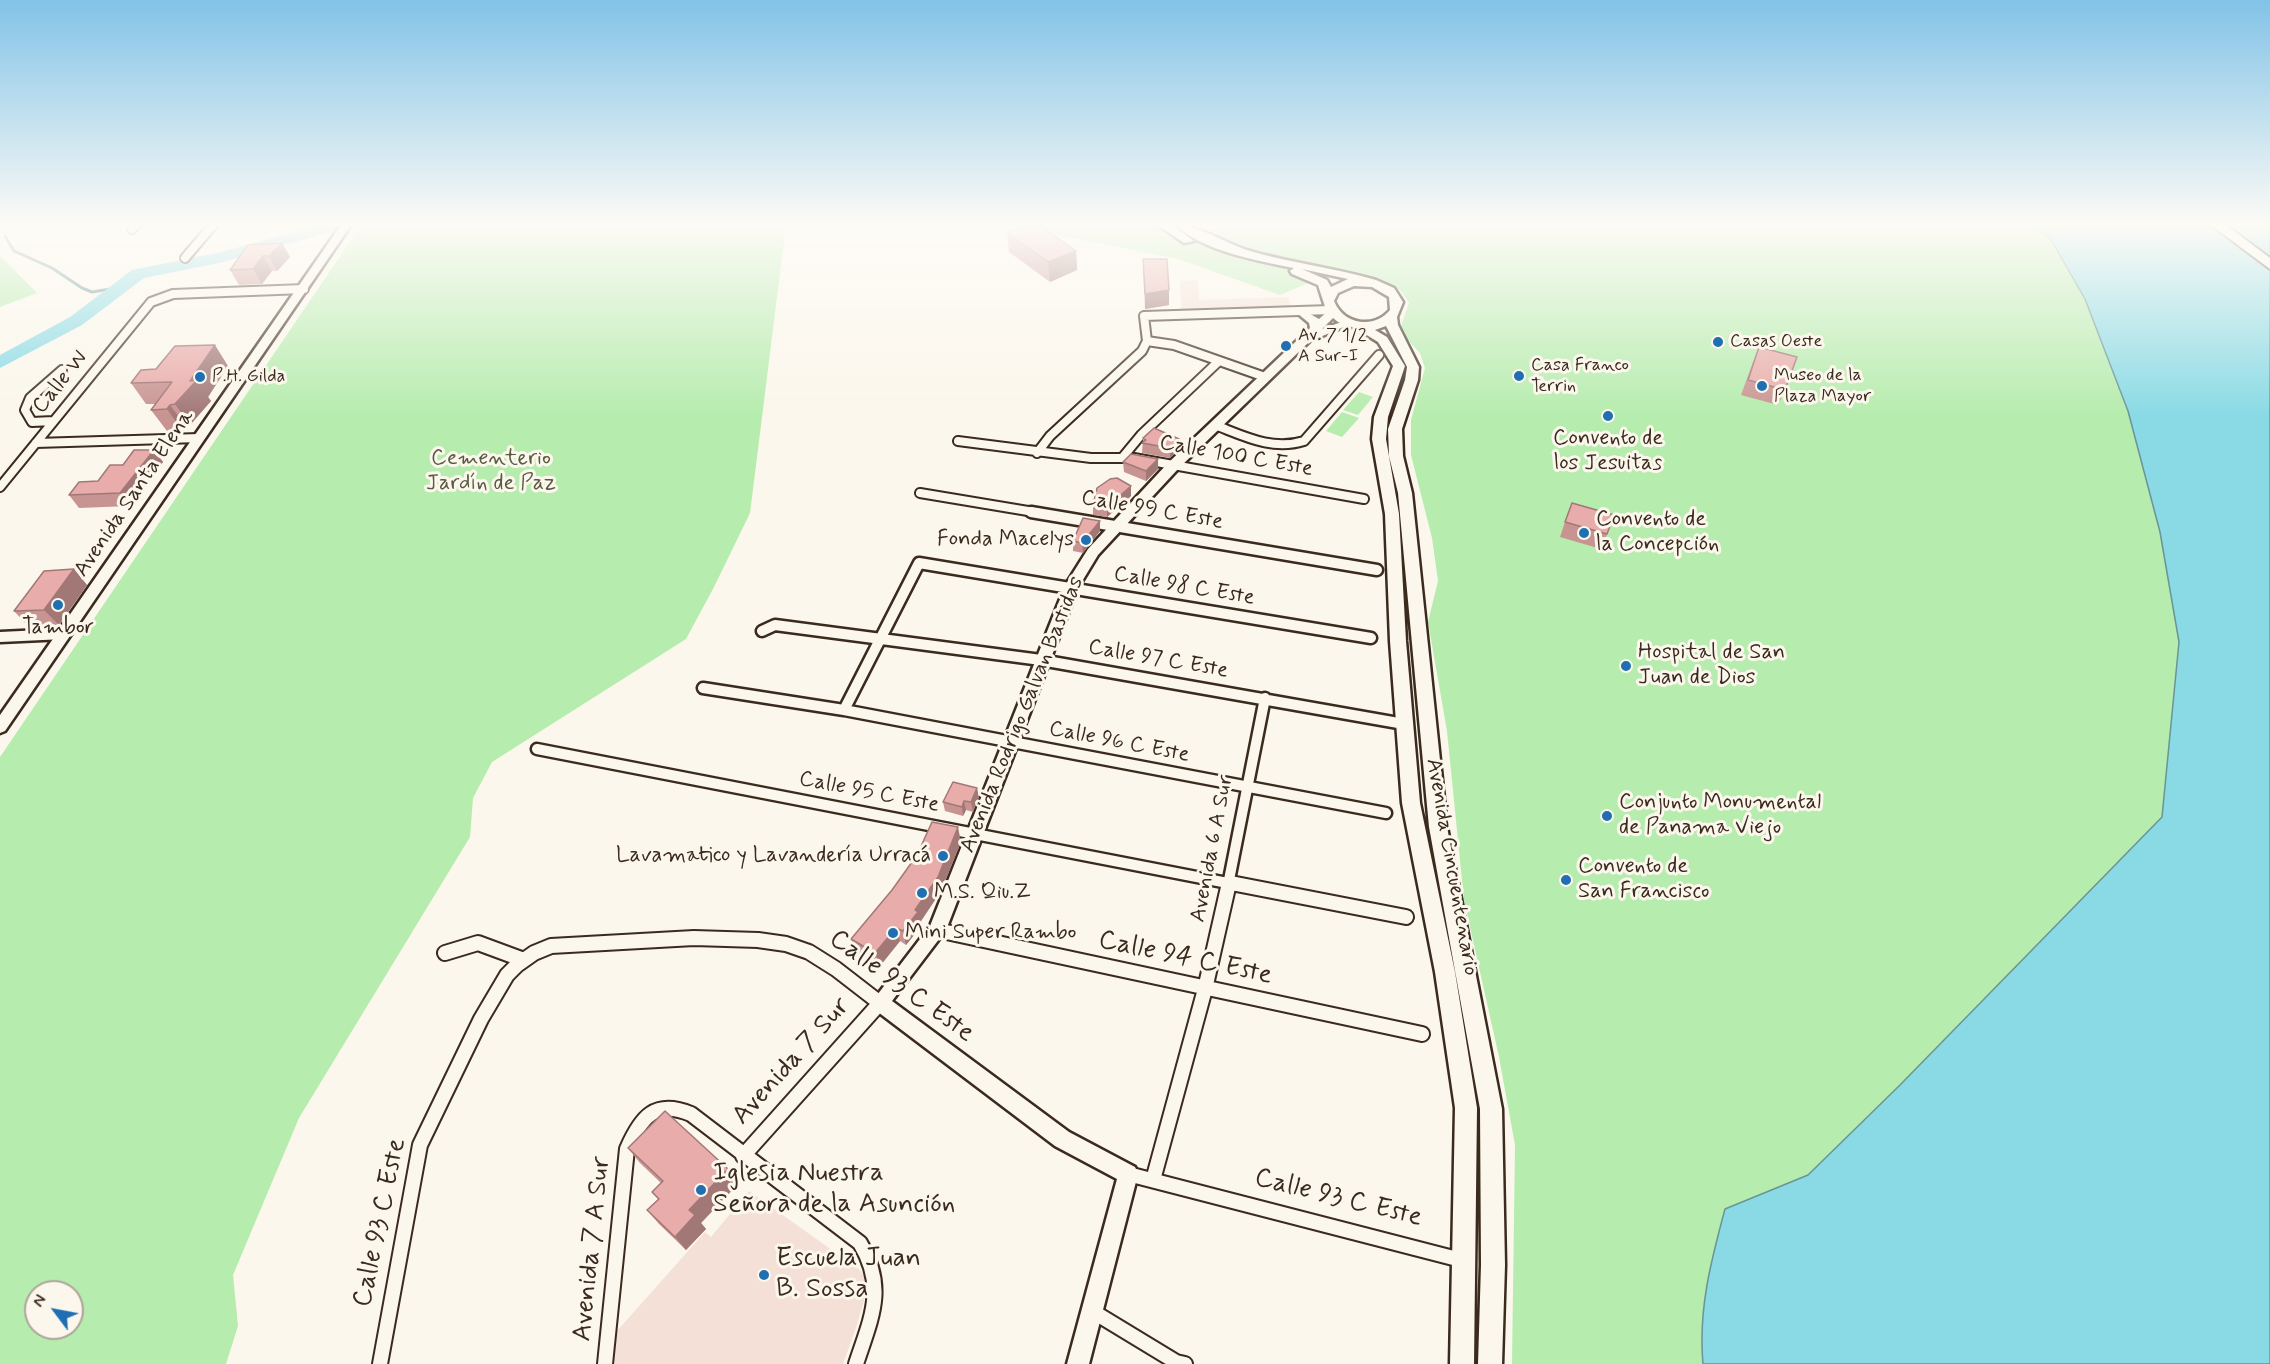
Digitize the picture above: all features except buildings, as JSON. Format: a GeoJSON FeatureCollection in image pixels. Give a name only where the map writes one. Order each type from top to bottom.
{"type":"FeatureCollection","features":[{"type":"Feature","properties":{"kind":"main road"},"geometry":{"type":"LineString","coordinates":[[1325,289],[1331,307],[1354,325],[1381,323],[1391,317],[1397,306],[1393,294],[1383,289]]}},
{"type":"Feature","properties":{"kind":"main road"},"geometry":{"type":"LineString","coordinates":[[1331,307],[1335,291],[1339,289]]}},
{"type":"Feature","properties":{"kind":"main road","name":"Avenida Cincuentenario"},"geometry":{"type":"LineString","coordinates":[[1391,317],[1393,334],[1409,355],[1413,368],[1396,420],[1393,441],[1405,493],[1438,827],[1491,1109],[1493,1265],[1490,1364]]}},
{"type":"Feature","properties":{"kind":"main road","name":"Avenida Cincuentenario"},"geometry":{"type":"LineString","coordinates":[[1354,325],[1383,340],[1399,366],[1382,417],[1379,439],[1392,514],[1404,724],[1412,803],[1445,972],[1466,1108],[1462,1364]]}},
{"type":"Feature","properties":{"kind":"street","name":"Calle W"},"geometry":{"type":"LineString","coordinates":[[0,487],[151,302],[173,294],[304,289]]}},
{"type":"Feature","properties":{"kind":"street","name":"Avenida Santa Elena"},"geometry":{"type":"LineString","coordinates":[[0,727],[304,289]]}},
{"type":"Feature","properties":{"kind":"street"},"geometry":{"type":"LineString","coordinates":[[1037,453],[1050,436],[1142,351],[1147,341],[1144,316],[1303,313],[1331,307]]}},
{"type":"Feature","properties":{"kind":"street","name":"Avenida Rodrigo Galvan Bastidas"},"geometry":{"type":"LineString","coordinates":[[880,1003],[938,930],[1041,660],[1071,587],[1093,552],[1173,466],[1315,327],[1331,307]]}},
{"type":"Feature","properties":{"kind":"street"},"geometry":{"type":"LineString","coordinates":[[1303,313],[1315,322],[1315,327]]}},
{"type":"Feature","properties":{"kind":"street","name":"Avenida Rodrigo Galvan Bastidas"},"geometry":{"type":"LineString","coordinates":[[1297,345],[1327,329],[1354,325]]}},
{"type":"Feature","properties":{"kind":"street"},"geometry":{"type":"LineString","coordinates":[[1147,341],[1174,345],[1265,377]]}},
{"type":"Feature","properties":{"kind":"street"},"geometry":{"type":"LineString","coordinates":[[1215,425],[1281,447],[1293,446],[1304,441],[1379,355]]}},
{"type":"Feature","properties":{"kind":"street"},"geometry":{"type":"LineString","coordinates":[[1122,458],[1141,435],[1219,361]]}},
{"type":"Feature","properties":{"kind":"street"},"geometry":{"type":"LineString","coordinates":[[53,421],[32,422],[25,410],[30,398],[62,370]]}},
{"type":"Feature","properties":{"kind":"street"},"geometry":{"type":"LineString","coordinates":[[36,443],[199,438]]}},
{"type":"Feature","properties":{"kind":"street","name":"Calle 100 C Este"},"geometry":{"type":"LineString","coordinates":[[958,441],[1037,453],[1091,458],[1122,458],[1364,499]]}},
{"type":"Feature","properties":{"kind":"street","name":"Calle 99 C Este"},"geometry":{"type":"LineString","coordinates":[[920,493],[1119,524],[1377,570]]}},
{"type":"Feature","properties":{"kind":"street","name":"Calle 98 C Este"},"geometry":{"type":"LineString","coordinates":[[881,638],[919,562],[1371,638]]}},
{"type":"Feature","properties":{"kind":"street","name":"Calle 97 C Este"},"geometry":{"type":"LineString","coordinates":[[762,631],[775,625],[1041,660],[1404,724]]}},
{"type":"Feature","properties":{"kind":"street"},"geometry":{"type":"LineString","coordinates":[[0,637],[64,634]]}},
{"type":"Feature","properties":{"kind":"street"},"geometry":{"type":"LineString","coordinates":[[844,710],[881,638]]}},
{"type":"Feature","properties":{"kind":"street","name":"Calle 96 C Este"},"geometry":{"type":"LineString","coordinates":[[703,688],[844,710],[1386,813]]}},
{"type":"Feature","properties":{"kind":"street","name":"Avenida 6 A Sur"},"geometry":{"type":"LineString","coordinates":[[1153,1180],[1205,989],[1229,882],[1265,698]]}},
{"type":"Feature","properties":{"kind":"street","name":"Calle 95 C Este"},"geometry":{"type":"LineString","coordinates":[[537,749],[1406,917]]}},
{"type":"Feature","properties":{"kind":"street","name":"Calle 94 C Este"},"geometry":{"type":"LineString","coordinates":[[938,930],[1422,1034]]}},
{"type":"Feature","properties":{"kind":"street","name":"Calle 93 C Este"},"geometry":{"type":"LineString","coordinates":[[380,1364],[420,1145],[495,992],[517,965],[551,946],[738,938],[778,942],[810,952],[1062,1139],[1128,1174],[1465,1261]]}},
{"type":"Feature","properties":{"kind":"street"},"geometry":{"type":"LineString","coordinates":[[446,953],[478,943],[524,960]]}},
{"type":"Feature","properties":{"kind":"street","name":"Avenida 7 Sur"},"geometry":{"type":"LineString","coordinates":[[743,1156],[880,1003]]}},
{"type":"Feature","properties":{"kind":"street","name":"Avenida 7 A Sur"},"geometry":{"type":"LineString","coordinates":[[605,1364],[627,1149],[640,1123],[656,1111],[678,1107],[691,1114],[743,1156],[860,1243],[870,1257],[877,1274],[877,1291],[856,1364]]}},
{"type":"Feature","properties":{"kind":"street"},"geometry":{"type":"LineString","coordinates":[[1078,1364],[1128,1174]]}},
{"type":"Feature","properties":{"kind":"street"},"geometry":{"type":"LineString","coordinates":[[1092,1311],[1176,1362],[1185,1364]]}},
{"type":"Feature","properties":{"kind":"shaded area"},"geometry":{"type":"Polygon","coordinates":[[[1180,289],[1198,289],[1199,300],[1289,297],[1290,309],[1181,309],[1180,289]]]}},
{"type":"Feature","properties":{"kind":"shaded area","name":"Escuela Juan B. Sossa"},"geometry":{"type":"Polygon","coordinates":[[[749,1191],[860,1270],[866,1279],[867,1290],[843,1364],[613,1364],[616,1332],[705,1232],[711,1237],[749,1191]]]}},
{"type":"Feature","properties":{"kind":"green space"},"geometry":{"type":"Polygon","coordinates":[[[0,289],[33,289],[37,293],[0,307],[0,289]]]}},
{"type":"Feature","properties":{"kind":"green space","name":"Cementerio Jardín de Paz"},"geometry":{"type":"Polygon","coordinates":[[[318,289],[778,289],[750,513],[714,587],[686,639],[492,762],[473,798],[470,837],[299,1118],[233,1275],[238,1326],[226,1364],[0,1364],[0,757],[318,289]]]}},
{"type":"Feature","properties":{"kind":"green space"},"geometry":{"type":"Polygon","coordinates":[[[1262,289],[1295,289],[1280,295],[1262,289]]]}},
{"type":"Feature","properties":{"kind":"green space"},"geometry":{"type":"Polygon","coordinates":[[[1397,289],[2270,289],[2270,1364],[1512,1364],[1515,1145],[1499,1057],[1464,900],[1447,731],[1428,622],[1438,581],[1432,538],[1411,455],[1411,420],[1425,368],[1420,353],[1399,331],[1409,303],[1397,289]]]}},
{"type":"Feature","properties":{"kind":"green space"},"geometry":{"type":"Polygon","coordinates":[[[1359,392],[1373,397],[1358,415],[1343,410],[1359,392]]]}},
{"type":"Feature","properties":{"kind":"green space"},"geometry":{"type":"Polygon","coordinates":[[[1342,412],[1359,418],[1342,437],[1326,431],[1342,412]]]}},
{"type":"Feature","properties":{"kind":"water"},"geometry":{"type":"Polygon","coordinates":[[[2079,289],[2270,289],[2270,1364],[1703,1364],[1704,1305],[1725,1209],[1808,1175],[1900,1085],[2162,817],[2179,642],[2160,532],[2128,411],[2079,289]]]}},
{"type":"Feature","properties":{"kind":"waterway"},"geometry":{"type":"LineString","coordinates":[[84,289],[92,292],[113,289]]}},
{"type":"Feature","properties":{"kind":"waterway"},"geometry":{"type":"LineString","coordinates":[[0,362],[76,321],[119,289]]}},
{"type":"Feature","properties":{"kind":"place","name":"Casas Oeste"},"geometry":{"type":"Point","coordinates":[1718,342]}},
{"type":"Feature","properties":{"kind":"place","name":"Av. 7 1/2 A Sur-I"},"geometry":{"type":"Point","coordinates":[1286,346]}},
{"type":"Feature","properties":{"kind":"place","name":"Casa Franco Terrin"},"geometry":{"type":"Point","coordinates":[1519,376]}},
{"type":"Feature","properties":{"kind":"place","name":"P.H. Gilda"},"geometry":{"type":"Point","coordinates":[200,377]}},
{"type":"Feature","properties":{"kind":"place","name":"Museo de la Plaza Mayor"},"geometry":{"type":"Point","coordinates":[1762,386]}},
{"type":"Feature","properties":{"kind":"place","name":"Convento de los Jesuitas"},"geometry":{"type":"Point","coordinates":[1608,416]}},
{"type":"Feature","properties":{"kind":"place","name":"Convento de la Concepción"},"geometry":{"type":"Point","coordinates":[1584,533]}},
{"type":"Feature","properties":{"kind":"place","name":"Fonda Macelys"},"geometry":{"type":"Point","coordinates":[1086,540]}},
{"type":"Feature","properties":{"kind":"place","name":"Tambor"},"geometry":{"type":"Point","coordinates":[58,605]}},
{"type":"Feature","properties":{"kind":"place","name":"Hospital de San Juan de Dios"},"geometry":{"type":"Point","coordinates":[1626,666]}},
{"type":"Feature","properties":{"kind":"place","name":"Conjunto Monumental de Panama Viejo"},"geometry":{"type":"Point","coordinates":[1607,816]}},
{"type":"Feature","properties":{"kind":"place","name":"Lavamatico y Lavandería Urracá"},"geometry":{"type":"Point","coordinates":[943,856]}},
{"type":"Feature","properties":{"kind":"place","name":"Convento de San Francisco"},"geometry":{"type":"Point","coordinates":[1566,880]}},
{"type":"Feature","properties":{"kind":"place","name":"M.S. Qiu.Z"},"geometry":{"type":"Point","coordinates":[922,893]}},
{"type":"Feature","properties":{"kind":"place","name":"Mini Super Rambo"},"geometry":{"type":"Point","coordinates":[893,933]}},
{"type":"Feature","properties":{"kind":"place","name":"Iglesia Nuestra Señora de la Asunción"},"geometry":{"type":"Point","coordinates":[701,1190]}},
{"type":"Feature","properties":{"kind":"place","name":"Escuela Juan B. Sossa"},"geometry":{"type":"Point","coordinates":[764,1275]}}]}
